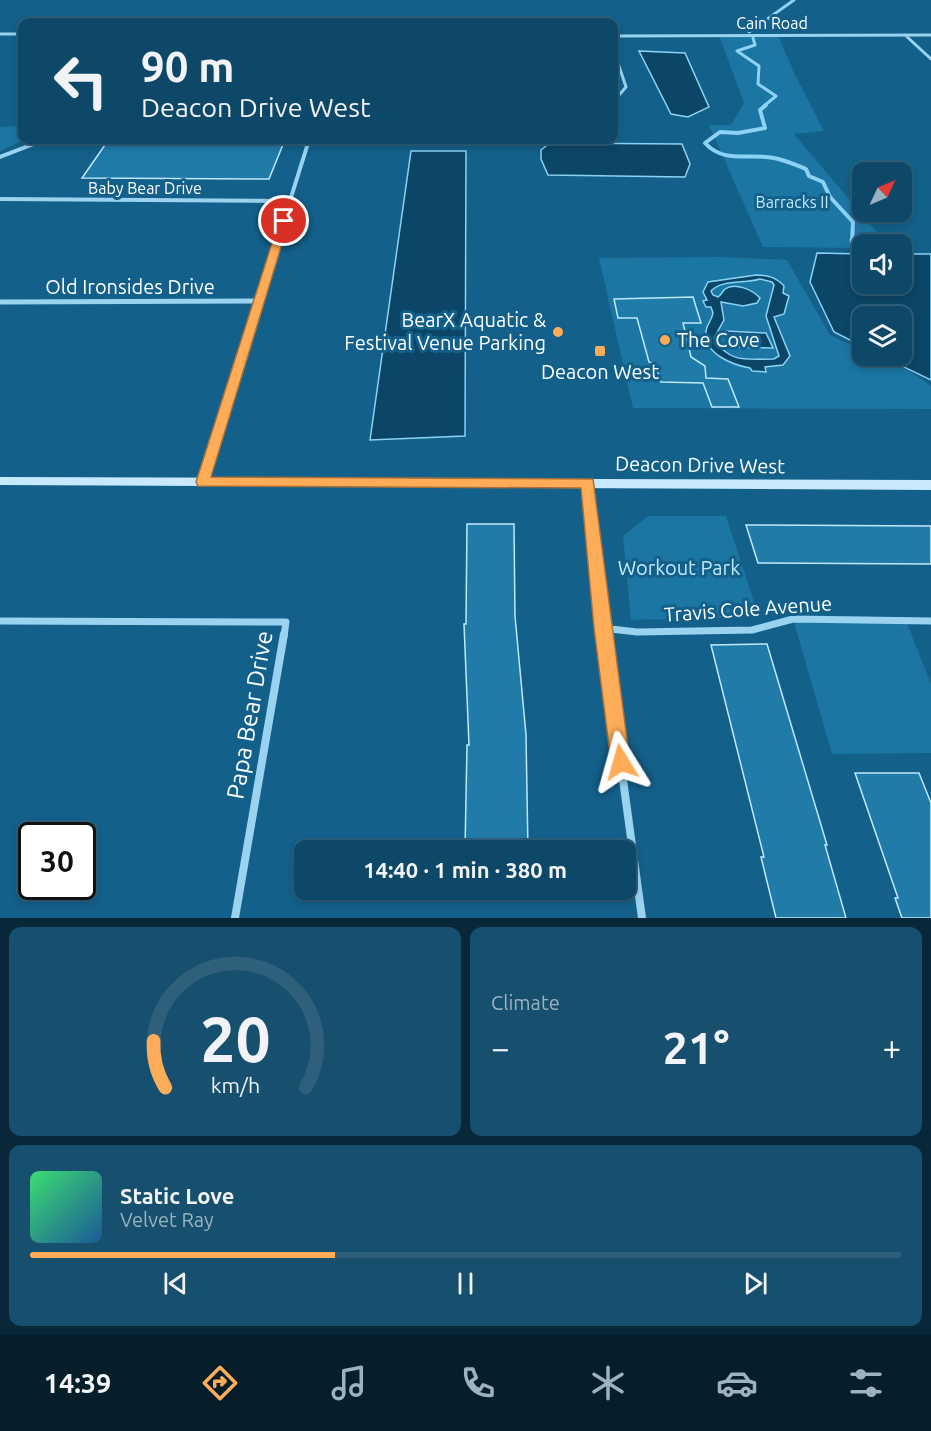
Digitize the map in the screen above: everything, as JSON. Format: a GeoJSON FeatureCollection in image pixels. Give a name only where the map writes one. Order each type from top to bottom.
{"type":"FeatureCollection","features":[{"type":"Feature","properties":{"kind":"street"},"geometry":{"type":"LineString","coordinates":[[0,34],[18,34]]}},
{"type":"Feature","properties":{"kind":"street"},"geometry":{"type":"LineString","coordinates":[[904,35],[931,59]]}},
{"type":"Feature","properties":{"kind":"street","name":"Cain Road"},"geometry":{"type":"LineString","coordinates":[[618,36],[931,35]]}},
{"type":"Feature","properties":{"kind":"street"},"geometry":{"type":"LineString","coordinates":[[618,63],[626,87],[618,95]]}},
{"type":"Feature","properties":{"kind":"street"},"geometry":{"type":"LineString","coordinates":[[0,157],[34,144]]}},
{"type":"Feature","properties":{"kind":"street"},"geometry":{"type":"LineString","coordinates":[[203,482],[308,144]]}},
{"type":"Feature","properties":{"kind":"street","name":"Baby Bear Drive"},"geometry":{"type":"LineString","coordinates":[[0,199],[289,201]]}},
{"type":"Feature","properties":{"kind":"street","name":"Old Ironsides Drive"},"geometry":{"type":"LineString","coordinates":[[0,302],[260,301]]}},
{"type":"Feature","properties":{"kind":"street","name":"Deacon Drive West"},"geometry":{"type":"LineString","coordinates":[[0,481],[931,485]]}},
{"type":"Feature","properties":{"kind":"street"},"geometry":{"type":"LineString","coordinates":[[588,483],[602,628],[642,918]]}},
{"type":"Feature","properties":{"kind":"street","name":"Travis Cole Avenue"},"geometry":{"type":"LineString","coordinates":[[602,628],[637,632],[752,630],[793,619],[931,621]]}},
{"type":"Feature","properties":{"kind":"street","name":"Papa Bear Drive"},"geometry":{"type":"LineString","coordinates":[[0,621],[286,622],[235,918]]}},
{"type":"Feature","properties":{"kind":"green space","name":"Barracks II"},"geometry":{"type":"Polygon","coordinates":[[[719,35],[778,35],[795,75],[824,131],[794,134],[852,203],[852,222],[868,222],[879,234],[852,234],[852,248],[763,247],[709,125],[731,125],[744,103],[719,35]]]}},
{"type":"Feature","properties":{"kind":"green space"},"geometry":{"type":"Polygon","coordinates":[[[18,126],[18,143],[0,151],[0,127],[18,126]]]}},
{"type":"Feature","properties":{"kind":"green space"},"geometry":{"type":"Polygon","coordinates":[[[721,257],[787,260],[830,335],[852,345],[852,366],[898,366],[907,370],[931,386],[931,409],[633,408],[599,258],[721,257]]]}},
{"type":"Feature","properties":{"kind":"green space","name":"Workout Park"},"geometry":{"type":"Polygon","coordinates":[[[648,516],[726,516],[759,617],[631,620],[623,536],[648,516]]]}},
{"type":"Feature","properties":{"kind":"green space"},"geometry":{"type":"Polygon","coordinates":[[[793,619],[906,621],[931,684],[931,753],[832,754],[793,619]]]}},
{"type":"Feature","properties":{"kind":"shaded area"},"geometry":{"type":"Polygon","coordinates":[[[639,51],[685,53],[709,107],[688,117],[671,114],[639,51]]]}},
{"type":"Feature","properties":{"kind":"shaded area"},"geometry":{"type":"Polygon","coordinates":[[[549,144],[682,144],[690,164],[685,177],[548,175],[541,159],[541,150],[549,144]]]}},
{"type":"Feature","properties":{"kind":"shaded area"},"geometry":{"type":"Polygon","coordinates":[[[411,151],[466,151],[465,436],[370,440],[411,151]]]}},
{"type":"Feature","properties":{"kind":"shaded area"},"geometry":{"type":"Polygon","coordinates":[[[817,253],[852,254],[852,294],[912,294],[912,254],[931,254],[931,380],[902,366],[912,366],[912,306],[852,306],[852,341],[834,332],[810,282],[817,253]]]}},
{"type":"Feature","properties":{"kind":"shaded area"},"geometry":{"type":"Polygon","coordinates":[[[760,275],[775,279],[784,286],[783,293],[789,296],[784,314],[774,317],[790,356],[783,365],[765,367],[766,372],[752,371],[714,352],[706,339],[707,326],[713,313],[711,307],[706,307],[703,301],[707,300],[703,292],[708,282],[760,275]],[[760,279],[727,283],[711,291],[718,297],[725,289],[734,286],[753,292],[760,298],[757,303],[743,306],[721,302],[724,320],[714,338],[732,356],[747,359],[774,359],[779,356],[766,316],[774,285],[772,282],[760,279]]]}},
{"type":"Feature","properties":{"kind":"shaded area"},"geometry":{"type":"Polygon","coordinates":[[[725,331],[766,333],[773,348],[731,347],[725,331]]]}},
{"type":"Feature","properties":{"kind":"building"},"geometry":{"type":"Polygon","coordinates":[[[106,144],[283,144],[269,179],[82,178],[106,144]]]}},
{"type":"Feature","properties":{"kind":"building","name":"The Cove"},"geometry":{"type":"Polygon","coordinates":[[[693,297],[701,323],[683,323],[691,357],[705,366],[706,378],[728,379],[739,407],[712,407],[703,383],[661,382],[655,364],[649,362],[637,318],[618,318],[614,299],[693,297]]]}},
{"type":"Feature","properties":{"kind":"building"},"geometry":{"type":"Polygon","coordinates":[[[467,524],[514,524],[515,616],[526,735],[528,840],[465,840],[467,745],[469,745],[464,624],[466,624],[467,524]]]}},
{"type":"Feature","properties":{"kind":"building"},"geometry":{"type":"Polygon","coordinates":[[[746,525],[931,526],[931,564],[758,563],[746,525]]]}},
{"type":"Feature","properties":{"kind":"building"},"geometry":{"type":"Polygon","coordinates":[[[767,644],[827,845],[825,845],[846,918],[776,918],[761,857],[764,857],[711,645],[767,644]]]}},
{"type":"Feature","properties":{"kind":"building"},"geometry":{"type":"Polygon","coordinates":[[[855,773],[919,773],[931,803],[931,918],[902,918],[895,898],[898,898],[855,773]]]}},
{"type":"Feature","properties":{"kind":"waterway"},"geometry":{"type":"LineString","coordinates":[[749,32],[794,0]]}},
{"type":"Feature","properties":{"kind":"waterway"},"geometry":{"type":"LineString","coordinates":[[753,38],[755,45],[737,51],[759,66],[758,84],[776,96],[764,106]]}},
{"type":"Feature","properties":{"kind":"waterway"},"geometry":{"type":"LineString","coordinates":[[766,105],[760,110],[765,128],[738,133],[720,132],[705,143],[720,154],[774,158],[806,169],[809,176],[823,182],[830,197],[853,222],[852,234]]}},
{"type":"Feature","properties":{"kind":"place","name":"BearX Aquatic & Festival Venue Parking"},"geometry":{"type":"Point","coordinates":[558,332]}},
{"type":"Feature","properties":{"kind":"place","name":"The Cove"},"geometry":{"type":"Point","coordinates":[665,340]}},
{"type":"Feature","properties":{"kind":"place","name":"Deacon West"},"geometry":{"type":"Point","coordinates":[600,351]}},
{"type":"Feature","properties":{"kind":"route"},"geometry":{"type":"LineString","coordinates":[[284,221],[203,482],[588,483],[602,628],[621,762]]}}]}
